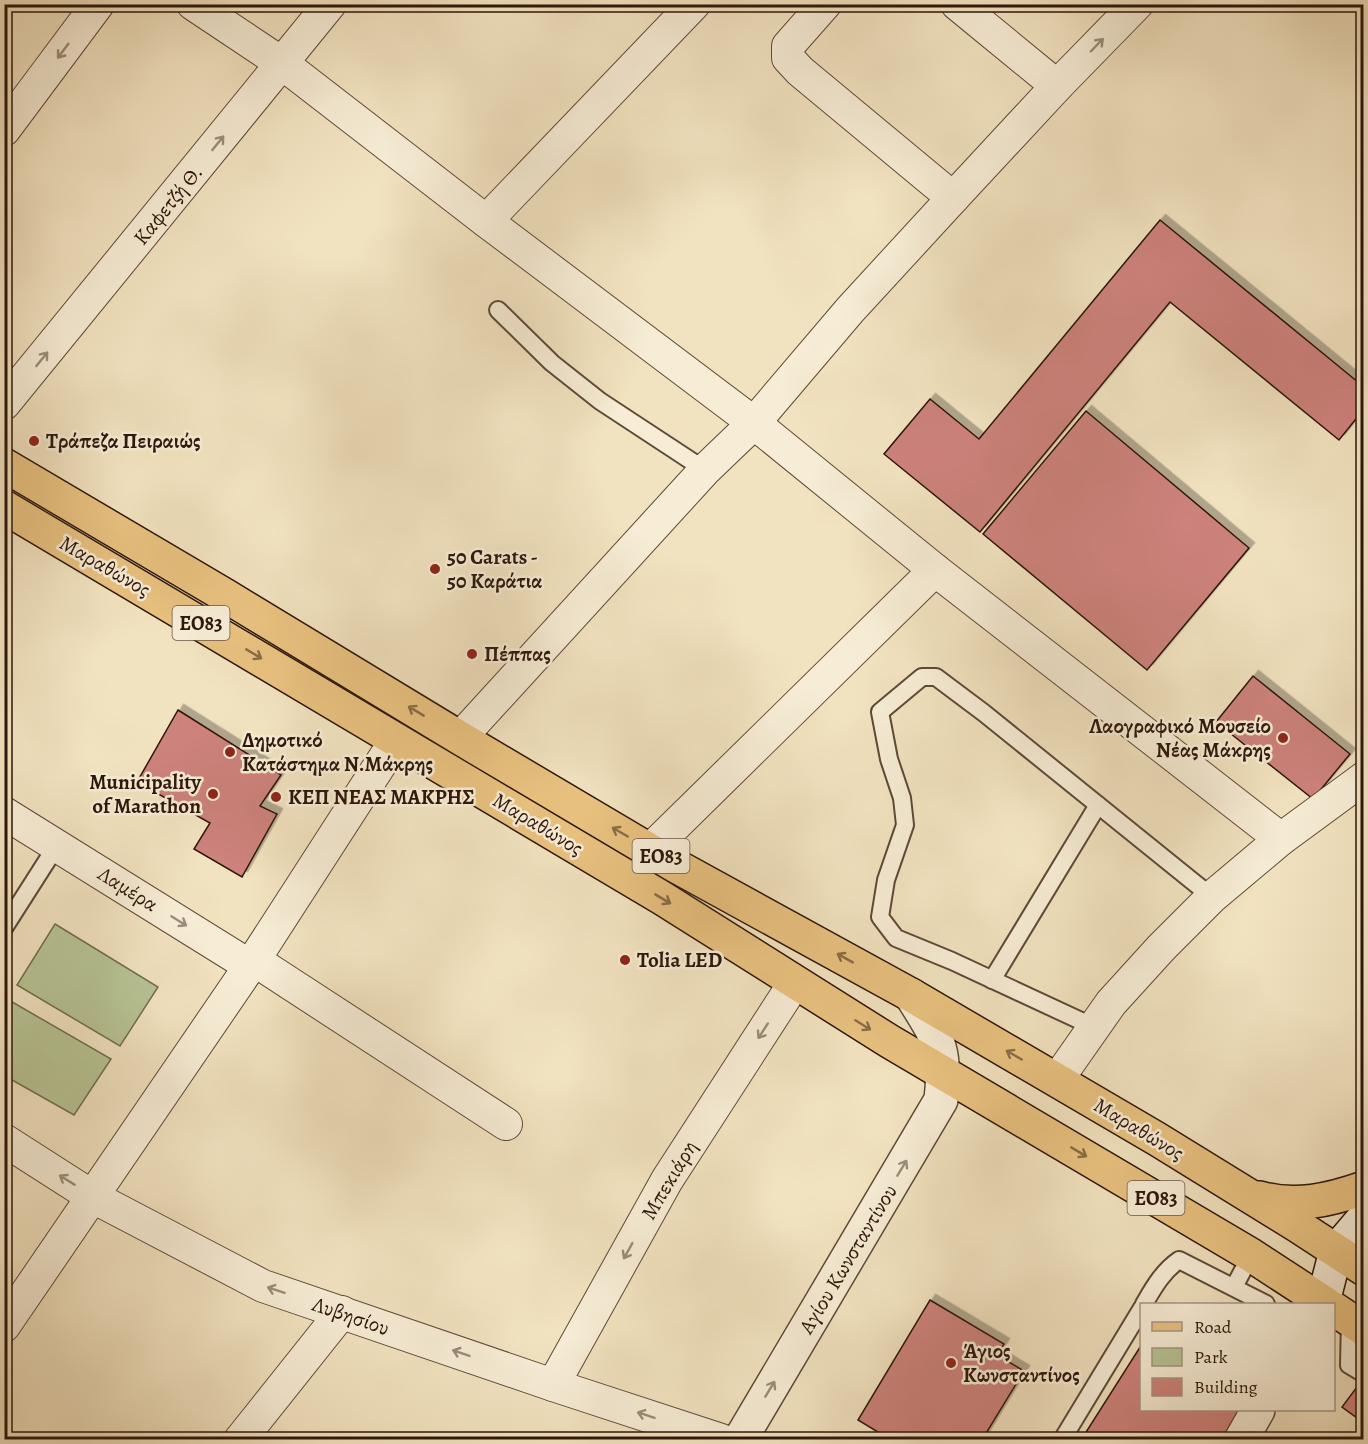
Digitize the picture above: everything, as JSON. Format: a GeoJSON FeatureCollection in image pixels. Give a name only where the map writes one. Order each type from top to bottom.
{"type":"FeatureCollection","features":[{"type":"Feature","properties":{"kind":"main road","name":"Μαραθώνος"},"geometry":{"type":"LineString","coordinates":[[4,465],[651,850],[911,995],[1057,1080],[1355,1262]]}},
{"type":"Feature","properties":{"kind":"main road","name":"Μαραθώνος"},"geometry":{"type":"LineString","coordinates":[[4,507],[662,898],[944,1073],[1251,1255],[1323,1303]]}},
{"type":"Feature","properties":{"kind":"main road"},"geometry":{"type":"LineString","coordinates":[[1244,1193],[1277,1203],[1299,1203],[1328,1199],[1364,1188]]}},
{"type":"Feature","properties":{"kind":"street"},"geometry":{"type":"LineString","coordinates":[[4,130],[98,4]]}},
{"type":"Feature","properties":{"kind":"street"},"geometry":{"type":"LineString","coordinates":[[193,4],[283,64],[486,221],[754,423],[935,570],[1281,839]]}},
{"type":"Feature","properties":{"kind":"street","name":"Καφετζή Θ."},"geometry":{"type":"LineString","coordinates":[[4,404],[330,4]]}},
{"type":"Feature","properties":{"kind":"street"},"geometry":{"type":"LineString","coordinates":[[486,221],[694,4]]}},
{"type":"Feature","properties":{"kind":"street"},"geometry":{"type":"LineString","coordinates":[[825,4],[788,46],[788,58],[800,71],[953,198]]}},
{"type":"Feature","properties":{"kind":"street"},"geometry":{"type":"LineString","coordinates":[[957,4],[1057,86]]}},
{"type":"Feature","properties":{"kind":"street"},"geometry":{"type":"LineString","coordinates":[[460,738],[705,470],[754,423],[850,310],[953,198],[1137,4]]}},
{"type":"Feature","properties":{"kind":"street"},"geometry":{"type":"LineString","coordinates":[[651,850],[935,570]]}},
{"type":"Feature","properties":{"kind":"street"},"geometry":{"type":"LineString","coordinates":[[4,1326],[252,963],[396,740]]}},
{"type":"Feature","properties":{"kind":"street"},"geometry":{"type":"LineString","coordinates":[[1057,1080],[1111,1003],[1212,897],[1281,839],[1364,778]]}},
{"type":"Feature","properties":{"kind":"street","name":"Λαμέρα"},"geometry":{"type":"LineString","coordinates":[[4,813],[252,963],[506,1124]]}},
{"type":"Feature","properties":{"kind":"street","name":"Μπεκιάρη"},"geometry":{"type":"LineString","coordinates":[[553,1385],[667,1180],[795,982]]}},
{"type":"Feature","properties":{"kind":"street","name":"Μαραθώνος"},"geometry":{"type":"LineString","coordinates":[[911,995],[937,1036],[944,1073]]}},
{"type":"Feature","properties":{"kind":"street","name":"Αγίου Κωνσταντίνου"},"geometry":{"type":"LineString","coordinates":[[740,1440],[936,1111],[941,1100],[944,1073]]}},
{"type":"Feature","properties":{"kind":"street","name":"Λυβησίου"},"geometry":{"type":"LineString","coordinates":[[4,1140],[93,1197],[263,1286],[721,1440]]}},
{"type":"Feature","properties":{"kind":"street"},"geometry":{"type":"LineString","coordinates":[[1336,1312],[1355,1262],[1364,1218]]}},
{"type":"Feature","properties":{"kind":"street"},"geometry":{"type":"LineString","coordinates":[[240,1440],[342,1312]]}},
{"type":"Feature","properties":{"kind":"street"},"geometry":{"type":"LineString","coordinates":[[1241,1440],[1257,1411]]}},
{"type":"Feature","properties":{"kind":"lane"},"geometry":{"type":"LineString","coordinates":[[498,310],[552,363],[600,401],[705,470]]}},
{"type":"Feature","properties":{"kind":"lane"},"geometry":{"type":"LineString","coordinates":[[1094,1027],[896,938],[880,917],[886,880],[905,825],[902,798],[889,759],[880,712],[922,677],[936,676],[1212,897]]}},
{"type":"Feature","properties":{"kind":"lane"},"geometry":{"type":"LineString","coordinates":[[992,980],[1098,805]]}},
{"type":"Feature","properties":{"kind":"lane"},"geometry":{"type":"LineString","coordinates":[[4,928],[57,844]]}},
{"type":"Feature","properties":{"kind":"lane"},"geometry":{"type":"LineString","coordinates":[[1234,1287],[1251,1255]]}},
{"type":"Feature","properties":{"kind":"lane"},"geometry":{"type":"LineString","coordinates":[[1146,1303],[1169,1267],[1179,1260],[1262,1303]]}},
{"type":"Feature","properties":{"kind":"lane"},"geometry":{"type":"LineString","coordinates":[[1336,1312],[1349,1365],[1364,1374]]}},
{"type":"Feature","properties":{"kind":"lane"},"geometry":{"type":"LineString","coordinates":[[1062,1440],[1140,1313]]}},
{"type":"Feature","properties":{"kind":"green space"},"geometry":{"type":"Polygon","coordinates":[[[55,924],[158,987],[120,1046],[17,985],[55,924]]]}},
{"type":"Feature","properties":{"kind":"green space"},"geometry":{"type":"Polygon","coordinates":[[[7,999],[111,1059],[74,1115],[5,1076],[4,1003],[7,999]]]}},
{"type":"Feature","properties":{"kind":"building"},"geometry":{"type":"Polygon","coordinates":[[[1160,220],[1364,387],[1364,409],[1339,440],[1170,302],[980,532],[884,454],[930,399],[979,439],[1160,220]]]}},
{"type":"Feature","properties":{"kind":"building"},"geometry":{"type":"Polygon","coordinates":[[[1086,411],[1249,548],[1147,670],[983,534],[1086,411]]]}},
{"type":"Feature","properties":{"kind":"building","name":"Λαογραφικό Μουσείο Νέας Μάκρης"},"geometry":{"type":"Polygon","coordinates":[[[1253,676],[1350,754],[1313,799],[1216,722],[1253,676]]]}},
{"type":"Feature","properties":{"kind":"building","name":"Municipality of Marathon"},"geometry":{"type":"Polygon","coordinates":[[[178,710],[281,775],[260,806],[277,814],[242,877],[194,849],[210,823],[137,782],[178,710]]]}},
{"type":"Feature","properties":{"kind":"building","name":"Άγιος Κωνσταντίνος"},"geometry":{"type":"Polygon","coordinates":[[[930,1300],[1004,1344],[997,1355],[1024,1371],[982,1440],[891,1440],[858,1420],[930,1300]]]}},
{"type":"Feature","properties":{"kind":"building"},"geometry":{"type":"Polygon","coordinates":[[[1140,1347],[1140,1411],[1241,1411],[1223,1440],[1081,1440],[1140,1347]]]}},
{"type":"Feature","properties":{"kind":"building"},"geometry":{"type":"Polygon","coordinates":[[[1364,1380],[1364,1423],[1342,1407],[1364,1380]]]}},
{"type":"Feature","properties":{"kind":"place","name":"Τράπεζα Πειραιώς"},"geometry":{"type":"Point","coordinates":[34,441]}},
{"type":"Feature","properties":{"kind":"place","name":"50 Carats - 50 Καράτια"},"geometry":{"type":"Point","coordinates":[435,569]}},
{"type":"Feature","properties":{"kind":"place","name":"Πέππας"},"geometry":{"type":"Point","coordinates":[472,654]}},
{"type":"Feature","properties":{"kind":"place","name":"Λαογραφικό Μουσείο Νέας Μάκρης"},"geometry":{"type":"Point","coordinates":[1283,738]}},
{"type":"Feature","properties":{"kind":"place","name":"Δημοτικό Κατάστημα Ν.Μάκρης"},"geometry":{"type":"Point","coordinates":[230,752]}},
{"type":"Feature","properties":{"kind":"place","name":"Municipality of Marathon"},"geometry":{"type":"Point","coordinates":[213,794]}},
{"type":"Feature","properties":{"kind":"place","name":"ΚΕΠ ΝΕΑΣ ΜΑΚΡΗΣ"},"geometry":{"type":"Point","coordinates":[276,797]}},
{"type":"Feature","properties":{"kind":"place","name":"Tolia LED"},"geometry":{"type":"Point","coordinates":[625,960]}},
{"type":"Feature","properties":{"kind":"place","name":"Άγιος Κωνσταντίνος"},"geometry":{"type":"Point","coordinates":[951,1363]}}]}
